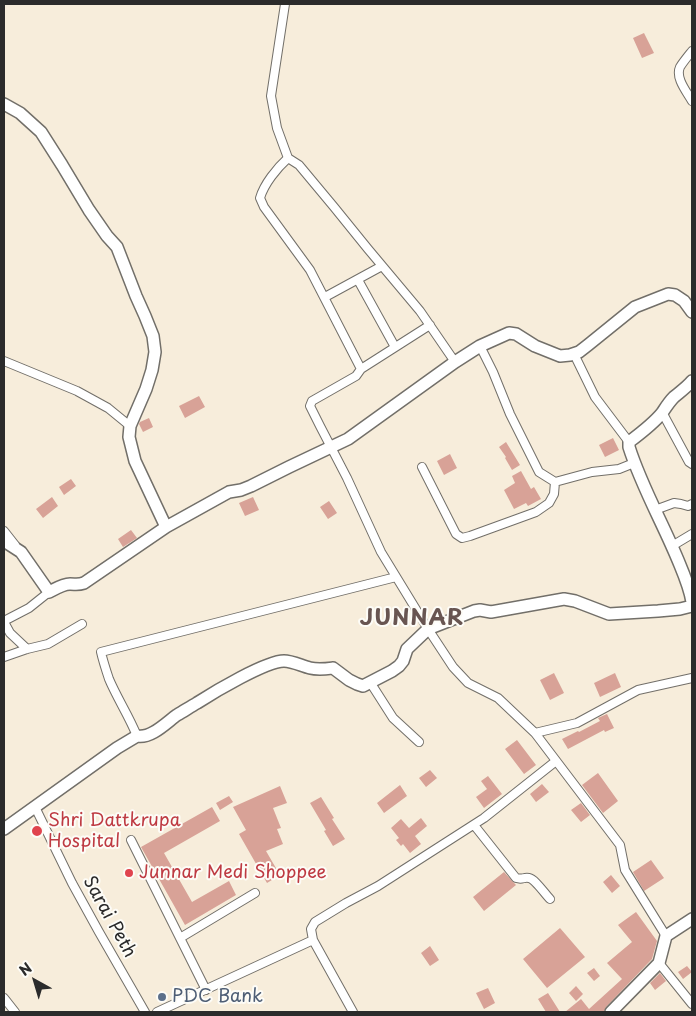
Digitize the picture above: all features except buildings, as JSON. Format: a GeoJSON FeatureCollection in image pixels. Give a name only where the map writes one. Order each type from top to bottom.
{"type":"FeatureCollection","features":[{"type":"Feature","properties":{"kind":"street"},"geometry":{"type":"LineString","coordinates":[[285,4],[271,96],[277,128],[288,158],[299,165],[420,311],[455,362]]}},
{"type":"Feature","properties":{"kind":"street"},"geometry":{"type":"LineString","coordinates":[[692,51],[679,72],[680,80],[692,101]]}},
{"type":"Feature","properties":{"kind":"street"},"geometry":{"type":"LineString","coordinates":[[4,104],[20,113],[41,132],[89,210],[116,247],[146,316],[153,336],[155,352],[152,370],[130,426],[129,437],[135,461],[166,527]]}},
{"type":"Feature","properties":{"kind":"street"},"geometry":{"type":"LineString","coordinates":[[288,158],[271,178],[260,198],[264,207],[310,270],[361,369]]}},
{"type":"Feature","properties":{"kind":"street"},"geometry":{"type":"LineString","coordinates":[[325,298],[382,266]]}},
{"type":"Feature","properties":{"kind":"street"},"geometry":{"type":"LineString","coordinates":[[358,280],[395,347]]}},
{"type":"Feature","properties":{"kind":"street"},"geometry":{"type":"LineString","coordinates":[[27,649],[10,633],[4,622],[29,608],[49,592],[64,585],[77,586],[84,583],[166,527],[229,492],[251,486],[348,440],[480,346],[509,333],[516,334],[535,346],[560,356],[574,354],[588,345],[634,307],[668,294],[675,295],[684,301],[692,312]]}},
{"type":"Feature","properties":{"kind":"street"},"geometry":{"type":"LineString","coordinates":[[430,325],[361,369],[356,376],[312,401],[310,406],[347,478],[381,552],[453,667],[468,683],[498,698],[535,733],[620,845],[625,870],[666,936]]}},
{"type":"Feature","properties":{"kind":"street"},"geometry":{"type":"LineString","coordinates":[[480,346],[510,414],[540,472],[555,482],[592,472],[620,469],[634,463]]}},
{"type":"Feature","properties":{"kind":"street"},"geometry":{"type":"LineString","coordinates":[[574,354],[595,397],[630,442]]}},
{"type":"Feature","properties":{"kind":"street"},"geometry":{"type":"LineString","coordinates":[[4,361],[77,391],[108,408],[130,426]]}},
{"type":"Feature","properties":{"kind":"street"},"geometry":{"type":"LineString","coordinates":[[692,381],[675,396],[649,426],[630,442],[629,447],[634,463],[691,591],[692,602]]}},
{"type":"Feature","properties":{"kind":"street"},"geometry":{"type":"LineString","coordinates":[[662,412],[689,462],[692,464]]}},
{"type":"Feature","properties":{"kind":"street"},"geometry":{"type":"LineString","coordinates":[[422,467],[456,534],[462,538],[536,512],[549,504],[554,494],[555,482]]}},
{"type":"Feature","properties":{"kind":"street"},"geometry":{"type":"LineString","coordinates":[[655,510],[674,503],[688,506],[692,504]]}},
{"type":"Feature","properties":{"kind":"street"},"geometry":{"type":"LineString","coordinates":[[4,531],[49,592]]}},
{"type":"Feature","properties":{"kind":"street"},"geometry":{"type":"LineString","coordinates":[[672,546],[692,534]]}},
{"type":"Feature","properties":{"kind":"street"},"geometry":{"type":"LineString","coordinates":[[4,541],[21,552]]}},
{"type":"Feature","properties":{"kind":"street"},"geometry":{"type":"LineString","coordinates":[[137,736],[109,679],[101,652],[396,577]]}},
{"type":"Feature","properties":{"kind":"street"},"geometry":{"type":"LineString","coordinates":[[4,829],[117,748],[137,736],[142,737],[153,732],[208,696],[265,666],[285,661],[319,670],[333,668],[348,680],[363,686],[399,666],[407,649],[428,629],[474,611],[491,612],[564,599],[575,601],[609,614],[680,609],[692,606]]}},
{"type":"Feature","properties":{"kind":"street"},"geometry":{"type":"LineString","coordinates":[[4,657],[48,644],[82,624]]}},
{"type":"Feature","properties":{"kind":"street"},"geometry":{"type":"LineString","coordinates":[[535,733],[576,723],[638,690],[692,678]]}},
{"type":"Feature","properties":{"kind":"street"},"geometry":{"type":"LineString","coordinates":[[370,682],[394,718],[419,742]]}},
{"type":"Feature","properties":{"kind":"street"},"geometry":{"type":"LineString","coordinates":[[353,1012],[313,940],[311,929],[316,922],[378,886],[484,818],[556,761]]}},
{"type":"Feature","properties":{"kind":"street","name":"Sarai Peth"},"geometry":{"type":"LineString","coordinates":[[35,807],[94,924],[145,1012]]}},
{"type":"Feature","properties":{"kind":"street"},"geometry":{"type":"LineString","coordinates":[[474,824],[516,878],[527,877],[532,879],[550,899]]}},
{"type":"Feature","properties":{"kind":"street"},"geometry":{"type":"LineString","coordinates":[[132,840],[206,990]]}},
{"type":"Feature","properties":{"kind":"street"},"geometry":{"type":"LineString","coordinates":[[180,938],[255,893]]}},
{"type":"Feature","properties":{"kind":"street"},"geometry":{"type":"LineString","coordinates":[[611,1012],[659,963],[666,936],[692,919]]}},
{"type":"Feature","properties":{"kind":"street"},"geometry":{"type":"LineString","coordinates":[[157,1012],[313,940]]}},
{"type":"Feature","properties":{"kind":"street"},"geometry":{"type":"LineString","coordinates":[[659,963],[692,1004]]}},
{"type":"Feature","properties":{"kind":"street"},"geometry":{"type":"LineString","coordinates":[[4,998],[15,1012]]}},
{"type":"Feature","properties":{"kind":"place","name":"Shri Dattkrupa Hospital"},"geometry":{"type":"Point","coordinates":[37,831]}},
{"type":"Feature","properties":{"kind":"place","name":"Junnar Medi Shoppee"},"geometry":{"type":"Point","coordinates":[129,873]}},
{"type":"Feature","properties":{"kind":"place","name":"PDC Bank"},"geometry":{"type":"Point","coordinates":[162,997]}},
{"type":"Feature","properties":{"kind":"district","name":"JUNNAR"},"geometry":{"type":"Point","coordinates":[412,619]}}]}
